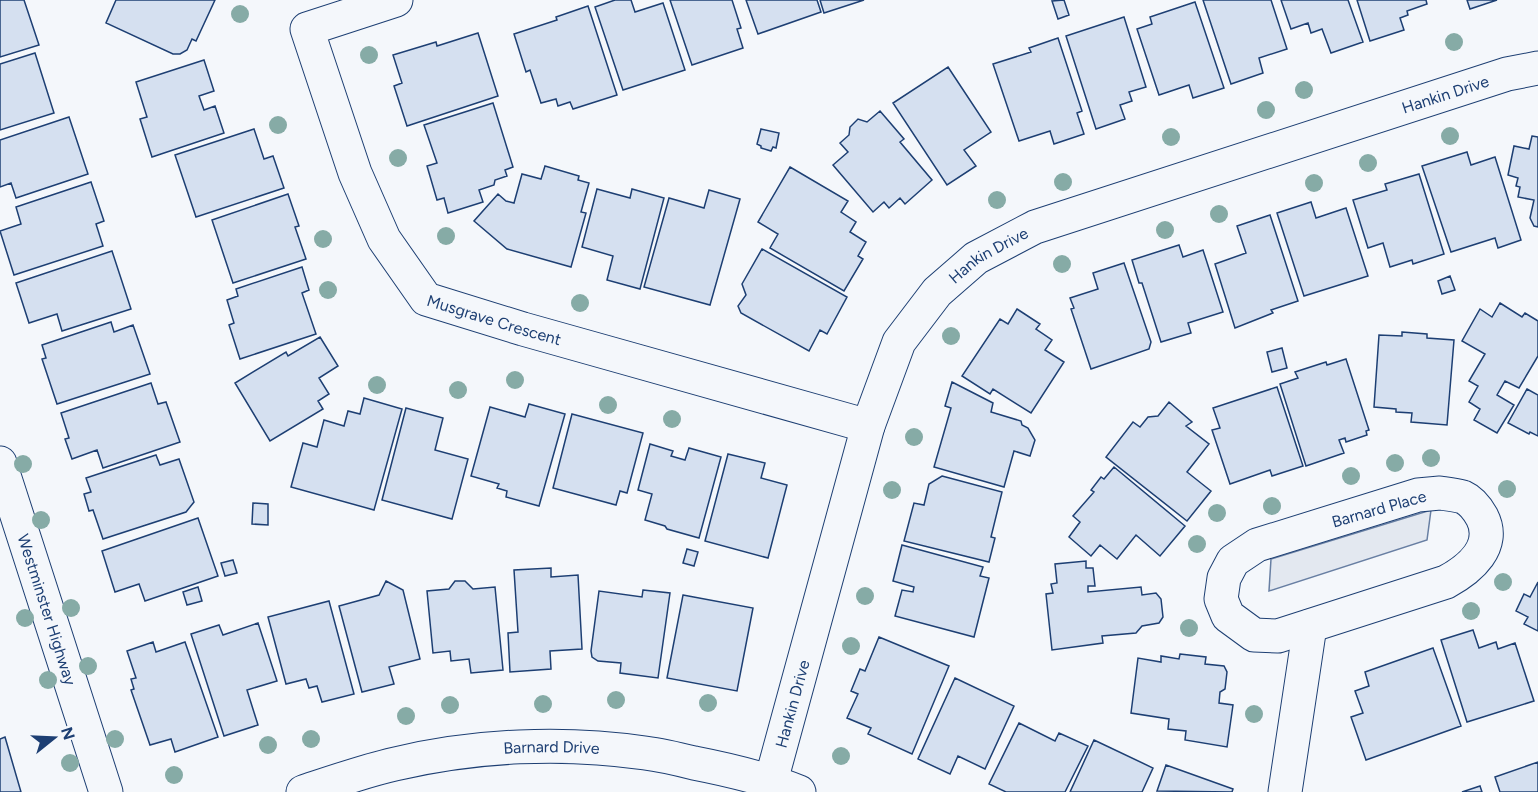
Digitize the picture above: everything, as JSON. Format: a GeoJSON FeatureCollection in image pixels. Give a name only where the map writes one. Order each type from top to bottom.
{"type":"FeatureCollection","features":[{"type":"Feature","properties":{"kind":"street","name":"Musgrave Crescent"},"geometry":{"type":"LineString","coordinates":[[396,0],[307,29],[355,173],[384,239],[426,299],[523,329],[868,426]]}},
{"type":"Feature","properties":{"kind":"street","name":"Hankin Drive"},"geometry":{"type":"LineString","coordinates":[[785,786],[868,426],[899,342],[937,292],[976,258],[1035,227],[1507,74],[1538,68]]}},
{"type":"Feature","properties":{"kind":"street","name":"Westminster Highway"},"geometry":{"type":"LineString","coordinates":[[0,463],[106,792]]}},
{"type":"Feature","properties":{"kind":"street","name":"Barnard Place"},"geometry":{"type":"LineString","coordinates":[[1440,493],[1463,497],[1476,506],[1485,522],[1487,540],[1479,556],[1464,572],[1446,582],[1310,626],[1278,636],[1254,635],[1237,624],[1228,616],[1221,599],[1224,578],[1233,561],[1257,545],[1418,495],[1440,493]]}},
{"type":"Feature","properties":{"kind":"street"},"geometry":{"type":"LineString","coordinates":[[1285,792],[1310,626]]}},
{"type":"Feature","properties":{"kind":"street","name":"Barnard Drive"},"geometry":{"type":"LineString","coordinates":[[303,792],[395,764],[493,748],[585,747],[645,753],[785,786]]}},
{"type":"Feature","properties":{"kind":"shaded area"},"geometry":{"type":"Polygon","coordinates":[[[1431,510],[1427,540],[1269,591],[1271,559],[1431,510]]]}},
{"type":"Feature","properties":{"kind":"building"},"geometry":{"type":"Polygon","coordinates":[[[0,0],[24,0],[39,45],[0,57],[0,0]]]}},
{"type":"Feature","properties":{"kind":"building"},"geometry":{"type":"Polygon","coordinates":[[[116,0],[215,0],[196,41],[192,39],[187,50],[180,54],[173,54],[106,23],[116,0]]]}},
{"type":"Feature","properties":{"kind":"building"},"geometry":{"type":"Polygon","coordinates":[[[615,0],[631,0],[635,12],[663,3],[685,70],[623,90],[595,7],[615,0]]]}},
{"type":"Feature","properties":{"kind":"building"},"geometry":{"type":"Polygon","coordinates":[[[670,0],[732,0],[741,28],[737,29],[743,48],[692,65],[670,0]]]}},
{"type":"Feature","properties":{"kind":"building"},"geometry":{"type":"Polygon","coordinates":[[[746,0],[817,0],[821,12],[758,34],[746,0]]]}},
{"type":"Feature","properties":{"kind":"building"},"geometry":{"type":"Polygon","coordinates":[[[820,0],[864,0],[824,13],[820,0]]]}},
{"type":"Feature","properties":{"kind":"building"},"geometry":{"type":"Polygon","coordinates":[[[1064,0],[1069,15],[1058,19],[1052,1],[1064,0]]]}},
{"type":"Feature","properties":{"kind":"building"},"geometry":{"type":"Polygon","coordinates":[[[1203,0],[1271,0],[1287,49],[1259,58],[1263,73],[1231,84],[1203,0]]]}},
{"type":"Feature","properties":{"kind":"building"},"geometry":{"type":"Polygon","coordinates":[[[1281,0],[1348,0],[1363,42],[1331,53],[1322,29],[1311,33],[1308,23],[1291,29],[1281,0]]]}},
{"type":"Feature","properties":{"kind":"building"},"geometry":{"type":"Polygon","coordinates":[[[1357,0],[1426,0],[1427,4],[1407,11],[1408,15],[1400,18],[1404,30],[1370,41],[1357,0]]]}},
{"type":"Feature","properties":{"kind":"building"},"geometry":{"type":"Polygon","coordinates":[[[1467,0],[1497,0],[1470,9],[1467,0]]]}},
{"type":"Feature","properties":{"kind":"building"},"geometry":{"type":"Polygon","coordinates":[[[1195,2],[1224,88],[1193,98],[1189,85],[1159,95],[1137,29],[1152,24],[1150,17],[1195,2]]]}},
{"type":"Feature","properties":{"kind":"building"},"geometry":{"type":"Polygon","coordinates":[[[588,6],[617,95],[573,109],[570,102],[558,106],[556,99],[541,103],[530,70],[526,72],[514,34],[557,20],[556,17],[588,6]]]}},
{"type":"Feature","properties":{"kind":"building"},"geometry":{"type":"Polygon","coordinates":[[[1124,17],[1146,87],[1129,92],[1132,101],[1120,105],[1125,119],[1096,129],[1066,36],[1124,17]]]}},
{"type":"Feature","properties":{"kind":"building"},"geometry":{"type":"Polygon","coordinates":[[[478,33],[498,96],[407,126],[394,86],[402,83],[393,55],[436,42],[437,46],[478,33]]]}},
{"type":"Feature","properties":{"kind":"building"},"geometry":{"type":"Polygon","coordinates":[[[1058,38],[1082,111],[1077,113],[1084,134],[1054,144],[1050,131],[1019,141],[993,64],[1031,52],[1029,48],[1058,38]]]}},
{"type":"Feature","properties":{"kind":"building"},"geometry":{"type":"Polygon","coordinates":[[[35,53],[54,113],[0,130],[0,64],[35,53]]]}},
{"type":"Feature","properties":{"kind":"building"},"geometry":{"type":"Polygon","coordinates":[[[204,60],[214,91],[199,96],[204,110],[215,106],[224,133],[152,157],[140,119],[147,117],[136,82],[204,60]]]}},
{"type":"Feature","properties":{"kind":"building"},"geometry":{"type":"Polygon","coordinates":[[[948,67],[991,132],[964,150],[976,166],[947,185],[893,103],[948,67]]]}},
{"type":"Feature","properties":{"kind":"building"},"geometry":{"type":"Polygon","coordinates":[[[493,103],[513,167],[505,170],[507,176],[495,180],[494,185],[479,190],[483,202],[448,213],[444,198],[437,200],[427,166],[437,163],[424,125],[493,103]]]}},
{"type":"Feature","properties":{"kind":"building"},"geometry":{"type":"Polygon","coordinates":[[[880,111],[904,139],[900,142],[932,180],[905,204],[900,198],[889,208],[884,202],[873,212],[833,165],[848,152],[840,143],[849,135],[850,127],[858,119],[867,122],[880,111]]]}},
{"type":"Feature","properties":{"kind":"building"},"geometry":{"type":"Polygon","coordinates":[[[69,117],[88,174],[16,198],[11,183],[0,187],[0,140],[69,117]]]}},
{"type":"Feature","properties":{"kind":"building"},"geometry":{"type":"Polygon","coordinates":[[[254,129],[264,159],[273,156],[284,188],[196,217],[175,155],[254,129]]]}},
{"type":"Feature","properties":{"kind":"building"},"geometry":{"type":"Polygon","coordinates":[[[761,129],[779,133],[776,148],[773,147],[771,151],[757,144],[761,129]]]}},
{"type":"Feature","properties":{"kind":"building"},"geometry":{"type":"Polygon","coordinates":[[[1532,136],[1538,137],[1538,227],[1534,226],[1530,218],[1534,200],[1518,197],[1520,187],[1516,186],[1518,178],[1508,175],[1514,146],[1529,149],[1532,136]]]}},
{"type":"Feature","properties":{"kind":"building"},"geometry":{"type":"Polygon","coordinates":[[[1467,152],[1471,165],[1495,157],[1521,240],[1498,248],[1495,238],[1451,252],[1422,166],[1467,152]]]}},
{"type":"Feature","properties":{"kind":"building"},"geometry":{"type":"Polygon","coordinates":[[[545,166],[579,176],[578,180],[589,183],[581,212],[586,213],[571,267],[507,249],[474,221],[498,194],[506,201],[514,203],[522,174],[541,179],[545,166]]]}},
{"type":"Feature","properties":{"kind":"building"},"geometry":{"type":"Polygon","coordinates":[[[790,167],[848,201],[841,212],[856,222],[850,232],[866,242],[858,256],[863,259],[844,291],[770,248],[778,234],[758,222],[790,167]]]}},
{"type":"Feature","properties":{"kind":"building"},"geometry":{"type":"Polygon","coordinates":[[[1419,174],[1444,254],[1413,264],[1412,260],[1390,267],[1383,243],[1368,248],[1353,200],[1387,190],[1385,184],[1419,174]]]}},
{"type":"Feature","properties":{"kind":"building"},"geometry":{"type":"Polygon","coordinates":[[[91,182],[104,221],[96,224],[103,246],[14,275],[0,231],[21,224],[16,207],[91,182]]]}},
{"type":"Feature","properties":{"kind":"building"},"geometry":{"type":"Polygon","coordinates":[[[597,189],[630,198],[632,189],[664,198],[640,289],[607,280],[613,256],[582,247],[597,189]]]}},
{"type":"Feature","properties":{"kind":"building"},"geometry":{"type":"Polygon","coordinates":[[[709,190],[740,199],[710,305],[644,287],[669,198],[704,208],[709,190]]]}},
{"type":"Feature","properties":{"kind":"building"},"geometry":{"type":"Polygon","coordinates":[[[288,194],[299,226],[295,227],[306,259],[233,283],[212,220],[288,194]]]}},
{"type":"Feature","properties":{"kind":"building"},"geometry":{"type":"Polygon","coordinates":[[[1311,202],[1316,218],[1346,208],[1368,276],[1304,296],[1277,213],[1311,202]]]}},
{"type":"Feature","properties":{"kind":"building"},"geometry":{"type":"Polygon","coordinates":[[[1270,215],[1298,301],[1271,310],[1273,313],[1235,328],[1215,264],[1246,253],[1237,226],[1270,215]]]}},
{"type":"Feature","properties":{"kind":"building"},"geometry":{"type":"Polygon","coordinates":[[[1179,245],[1183,257],[1203,250],[1223,312],[1188,323],[1191,333],[1161,342],[1132,260],[1179,245]]]}},
{"type":"Feature","properties":{"kind":"building"},"geometry":{"type":"Polygon","coordinates":[[[762,249],[847,297],[827,334],[820,330],[809,351],[741,313],[738,306],[746,295],[742,284],[762,249]]]}},
{"type":"Feature","properties":{"kind":"building"},"geometry":{"type":"Polygon","coordinates":[[[112,251],[131,309],[62,331],[57,314],[29,323],[16,283],[112,251]]]}},
{"type":"Feature","properties":{"kind":"building"},"geometry":{"type":"Polygon","coordinates":[[[1124,263],[1151,342],[1149,349],[1091,369],[1071,309],[1074,308],[1070,298],[1098,289],[1093,273],[1124,263]]]}},
{"type":"Feature","properties":{"kind":"building"},"geometry":{"type":"Polygon","coordinates":[[[302,267],[309,290],[302,293],[316,334],[240,359],[229,325],[234,323],[227,300],[238,296],[236,289],[302,267]]]}},
{"type":"Feature","properties":{"kind":"building"},"geometry":{"type":"Polygon","coordinates":[[[1450,276],[1455,290],[1442,294],[1438,281],[1450,276]]]}},
{"type":"Feature","properties":{"kind":"building"},"geometry":{"type":"Polygon","coordinates":[[[1500,303],[1522,317],[1525,313],[1538,321],[1538,356],[1519,388],[1505,381],[1497,395],[1514,405],[1497,433],[1474,420],[1480,409],[1469,402],[1478,386],[1469,381],[1485,354],[1462,341],[1480,309],[1492,317],[1500,303]]]}},
{"type":"Feature","properties":{"kind":"building"},"geometry":{"type":"Polygon","coordinates":[[[1017,309],[1040,324],[1036,329],[1052,340],[1045,350],[1064,362],[1031,413],[993,389],[990,394],[962,376],[1000,319],[1008,324],[1017,309]]]}},
{"type":"Feature","properties":{"kind":"building"},"geometry":{"type":"Polygon","coordinates":[[[111,322],[114,332],[133,325],[150,374],[57,404],[42,359],[46,358],[42,345],[111,322]]]}},
{"type":"Feature","properties":{"kind":"building"},"geometry":{"type":"Polygon","coordinates":[[[1402,332],[1427,334],[1427,338],[1454,340],[1447,425],[1411,422],[1412,413],[1374,407],[1379,335],[1402,336],[1402,332]]]}},
{"type":"Feature","properties":{"kind":"building"},"geometry":{"type":"Polygon","coordinates":[[[320,337],[338,366],[319,378],[329,394],[318,401],[323,409],[270,441],[235,383],[286,352],[288,356],[320,337]]]}},
{"type":"Feature","properties":{"kind":"building"},"geometry":{"type":"Polygon","coordinates":[[[1282,348],[1287,368],[1272,372],[1267,352],[1282,348]]]}},
{"type":"Feature","properties":{"kind":"building"},"geometry":{"type":"Polygon","coordinates":[[[1346,359],[1369,430],[1366,431],[1367,435],[1346,442],[1345,438],[1339,440],[1344,453],[1306,466],[1280,384],[1298,378],[1295,372],[1326,362],[1327,365],[1346,359]]]}},
{"type":"Feature","properties":{"kind":"building"},"geometry":{"type":"Polygon","coordinates":[[[952,382],[993,403],[991,412],[1021,421],[1035,440],[1030,456],[1014,451],[1004,487],[934,467],[951,408],[945,406],[952,382]]]}},
{"type":"Feature","properties":{"kind":"building"},"geometry":{"type":"Polygon","coordinates":[[[151,383],[158,404],[166,402],[180,442],[103,468],[97,450],[72,459],[65,439],[69,438],[61,413],[151,383]]]}},
{"type":"Feature","properties":{"kind":"building"},"geometry":{"type":"Polygon","coordinates":[[[1277,387],[1303,466],[1272,476],[1270,470],[1230,484],[1212,430],[1220,428],[1213,408],[1277,387]]]}},
{"type":"Feature","properties":{"kind":"building"},"geometry":{"type":"Polygon","coordinates":[[[1527,389],[1538,395],[1538,436],[1508,423],[1527,389]]]}},
{"type":"Feature","properties":{"kind":"building"},"geometry":{"type":"Polygon","coordinates":[[[364,398],[402,409],[374,510],[291,487],[303,443],[317,447],[324,420],[344,426],[348,411],[360,414],[364,398]]]}},
{"type":"Feature","properties":{"kind":"building"},"geometry":{"type":"Polygon","coordinates":[[[1169,402],[1192,422],[1186,426],[1209,444],[1187,472],[1211,491],[1187,521],[1106,457],[1133,422],[1140,427],[1148,417],[1158,416],[1169,402]]]}},
{"type":"Feature","properties":{"kind":"building"},"geometry":{"type":"Polygon","coordinates":[[[529,404],[565,414],[539,506],[506,497],[507,491],[497,488],[499,484],[471,476],[490,407],[525,417],[529,404]]]}},
{"type":"Feature","properties":{"kind":"building"},"geometry":{"type":"Polygon","coordinates":[[[406,408],[443,418],[435,450],[468,459],[452,519],[382,500],[406,408]]]}},
{"type":"Feature","properties":{"kind":"building"},"geometry":{"type":"Polygon","coordinates":[[[572,414],[643,433],[627,493],[620,491],[616,505],[553,488],[572,414]]]}},
{"type":"Feature","properties":{"kind":"building"},"geometry":{"type":"Polygon","coordinates":[[[650,444],[673,451],[671,456],[685,460],[689,448],[721,457],[699,538],[645,520],[652,494],[638,490],[650,444]]]}},
{"type":"Feature","properties":{"kind":"building"},"geometry":{"type":"Polygon","coordinates":[[[728,454],[765,463],[761,478],[787,485],[768,558],[705,541],[728,454]]]}},
{"type":"Feature","properties":{"kind":"building"},"geometry":{"type":"Polygon","coordinates":[[[156,455],[160,465],[179,459],[194,502],[186,512],[103,539],[93,510],[89,511],[84,494],[91,492],[86,478],[156,455]]]}},
{"type":"Feature","properties":{"kind":"building"},"geometry":{"type":"Polygon","coordinates":[[[1114,467],[1185,526],[1160,556],[1136,535],[1117,559],[1100,545],[1091,556],[1069,537],[1080,522],[1073,516],[1094,492],[1091,490],[1101,477],[1104,479],[1114,467]]]}},
{"type":"Feature","properties":{"kind":"building"},"geometry":{"type":"Polygon","coordinates":[[[942,476],[1002,492],[991,537],[995,538],[989,562],[904,541],[914,503],[924,505],[929,484],[942,476]]]}},
{"type":"Feature","properties":{"kind":"building"},"geometry":{"type":"Polygon","coordinates":[[[253,503],[268,504],[268,525],[252,524],[253,503]]]}},
{"type":"Feature","properties":{"kind":"building"},"geometry":{"type":"Polygon","coordinates":[[[198,518],[218,576],[145,601],[139,584],[115,592],[102,551],[198,518]]]}},
{"type":"Feature","properties":{"kind":"building"},"geometry":{"type":"Polygon","coordinates":[[[902,545],[983,567],[980,576],[989,578],[974,637],[895,616],[902,590],[913,592],[914,587],[893,581],[902,545]]]}},
{"type":"Feature","properties":{"kind":"building"},"geometry":{"type":"Polygon","coordinates":[[[687,549],[698,552],[694,566],[683,563],[687,549]]]}},
{"type":"Feature","properties":{"kind":"building"},"geometry":{"type":"Polygon","coordinates":[[[233,560],[237,573],[225,576],[221,563],[233,560]]]}},
{"type":"Feature","properties":{"kind":"building"},"geometry":{"type":"Polygon","coordinates":[[[1086,561],[1086,568],[1093,568],[1095,586],[1088,586],[1088,592],[1141,587],[1142,595],[1156,593],[1161,599],[1163,617],[1159,623],[1142,626],[1136,633],[1102,636],[1103,643],[1052,650],[1046,594],[1053,593],[1051,584],[1057,583],[1055,564],[1086,561]]]}},
{"type":"Feature","properties":{"kind":"building"},"geometry":{"type":"Polygon","coordinates":[[[551,568],[551,577],[578,575],[582,649],[550,651],[551,669],[510,672],[508,633],[518,632],[514,570],[551,568]]]}},
{"type":"Feature","properties":{"kind":"building"},"geometry":{"type":"Polygon","coordinates":[[[386,581],[403,590],[420,659],[389,667],[394,684],[362,692],[339,606],[379,595],[386,581]]]}},
{"type":"Feature","properties":{"kind":"building"},"geometry":{"type":"Polygon","coordinates":[[[455,581],[465,581],[473,589],[495,587],[503,670],[471,673],[469,659],[451,661],[450,651],[433,653],[427,591],[449,589],[455,581]]]}},
{"type":"Feature","properties":{"kind":"building"},"geometry":{"type":"Polygon","coordinates":[[[1538,582],[1538,631],[1524,624],[1528,617],[1516,611],[1524,594],[1530,597],[1538,582]]]}},
{"type":"Feature","properties":{"kind":"building"},"geometry":{"type":"Polygon","coordinates":[[[198,587],[202,601],[187,605],[183,592],[198,587]]]}},
{"type":"Feature","properties":{"kind":"building"},"geometry":{"type":"Polygon","coordinates":[[[643,590],[670,593],[658,678],[620,673],[621,663],[598,661],[592,657],[599,591],[642,597],[643,590]]]}},
{"type":"Feature","properties":{"kind":"building"},"geometry":{"type":"Polygon","coordinates":[[[683,595],[753,608],[737,691],[667,678],[683,595]]]}},
{"type":"Feature","properties":{"kind":"building"},"geometry":{"type":"Polygon","coordinates":[[[329,601],[354,694],[322,702],[317,686],[309,688],[306,679],[286,684],[268,617],[329,601]]]}},
{"type":"Feature","properties":{"kind":"building"},"geometry":{"type":"Polygon","coordinates":[[[258,623],[277,681],[247,690],[258,725],[224,736],[191,634],[219,625],[223,635],[258,623]]]}},
{"type":"Feature","properties":{"kind":"building"},"geometry":{"type":"Polygon","coordinates":[[[1473,630],[1479,648],[1496,642],[1498,649],[1515,643],[1534,701],[1467,722],[1441,640],[1473,630]]]}},
{"type":"Feature","properties":{"kind":"building"},"geometry":{"type":"Polygon","coordinates":[[[879,637],[949,666],[912,754],[868,734],[871,728],[847,718],[858,694],[851,691],[860,669],[865,671],[879,637]]]}},
{"type":"Feature","properties":{"kind":"building"},"geometry":{"type":"Polygon","coordinates":[[[153,642],[156,652],[185,642],[218,737],[175,752],[171,739],[150,745],[131,690],[134,689],[131,679],[136,678],[127,651],[153,642]]]}},
{"type":"Feature","properties":{"kind":"building"},"geometry":{"type":"Polygon","coordinates":[[[1433,648],[1461,726],[1366,760],[1351,717],[1363,713],[1355,691],[1369,686],[1365,672],[1433,648]]]}},
{"type":"Feature","properties":{"kind":"building"},"geometry":{"type":"Polygon","coordinates":[[[1180,654],[1206,657],[1205,664],[1224,666],[1227,672],[1225,689],[1220,692],[1219,703],[1233,705],[1227,747],[1185,740],[1186,731],[1168,729],[1169,719],[1131,713],[1138,658],[1161,662],[1161,656],[1179,659],[1180,654]]]}},
{"type":"Feature","properties":{"kind":"building"},"geometry":{"type":"Polygon","coordinates":[[[955,678],[1014,706],[985,769],[958,756],[950,774],[918,759],[955,678]]]}},
{"type":"Feature","properties":{"kind":"building"},"geometry":{"type":"Polygon","coordinates":[[[1019,723],[1055,741],[1059,733],[1088,746],[1065,792],[1006,792],[989,784],[1019,723]]]}},
{"type":"Feature","properties":{"kind":"building"},"geometry":{"type":"Polygon","coordinates":[[[5,737],[21,792],[0,792],[0,739],[5,737]]]}},
{"type":"Feature","properties":{"kind":"building"},"geometry":{"type":"Polygon","coordinates":[[[1094,740],[1153,768],[1142,792],[1070,792],[1094,740]]]}},
{"type":"Feature","properties":{"kind":"building"},"geometry":{"type":"Polygon","coordinates":[[[1538,762],[1538,792],[1500,792],[1495,777],[1538,762]]]}},
{"type":"Feature","properties":{"kind":"building"},"geometry":{"type":"Polygon","coordinates":[[[1166,765],[1233,789],[1232,792],[1157,791],[1166,765]]]}},
{"type":"Feature","properties":{"kind":"building"},"geometry":{"type":"Polygon","coordinates":[[[1480,786],[1482,792],[1462,792],[1480,786]]]}}]}
